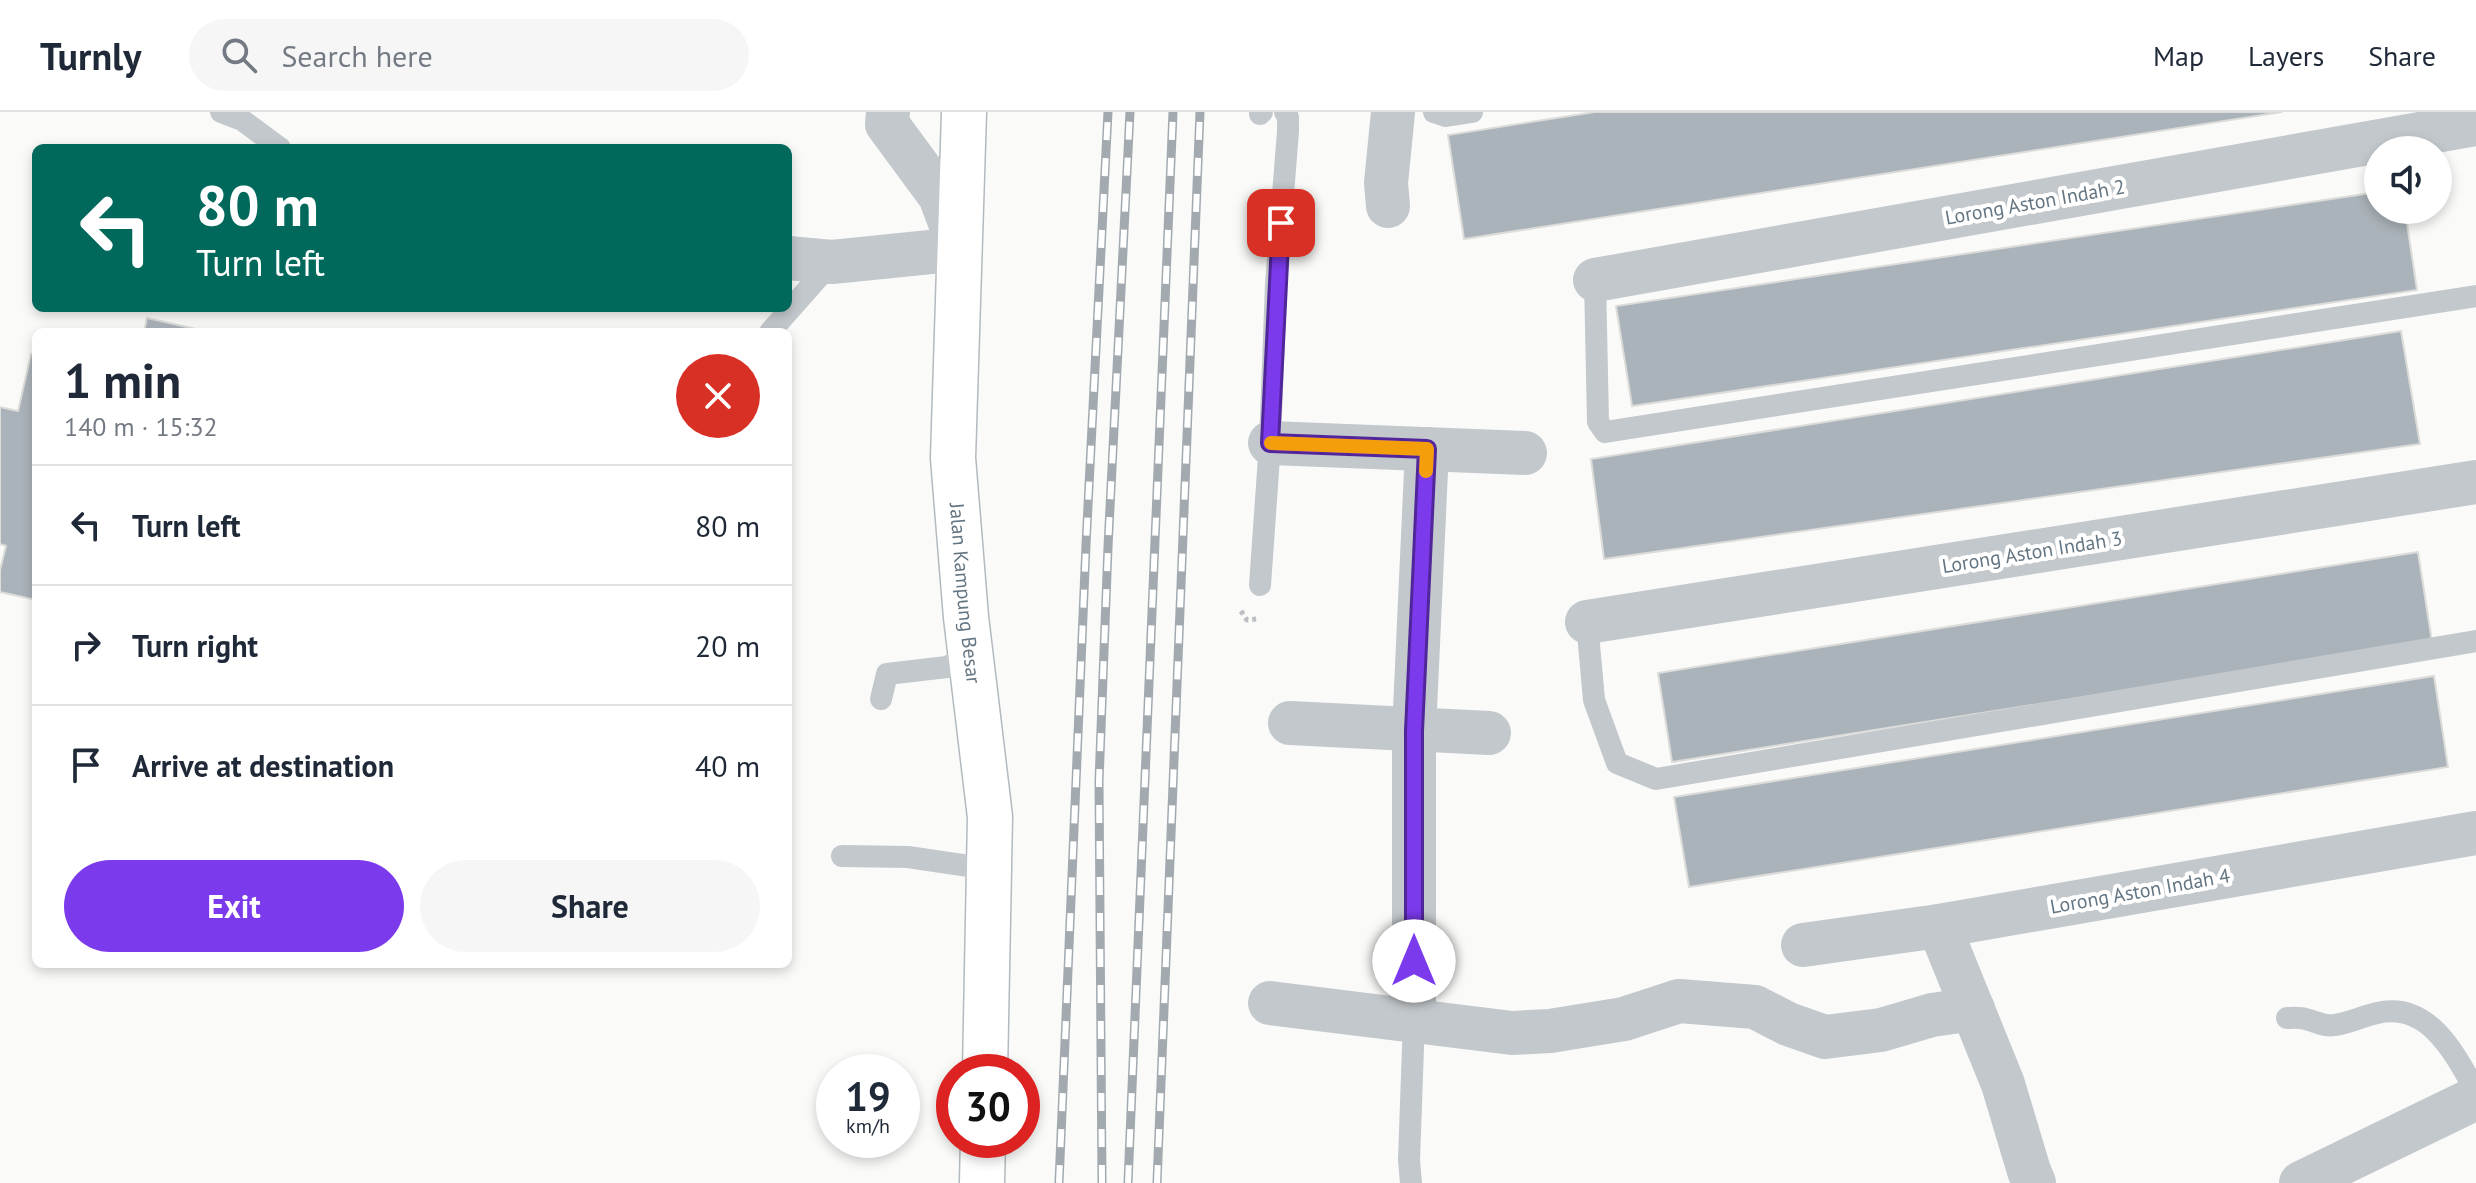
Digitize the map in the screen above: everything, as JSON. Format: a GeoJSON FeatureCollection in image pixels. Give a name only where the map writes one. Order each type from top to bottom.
{"type":"FeatureCollection","features":[{"type":"Feature","properties":{"kind":"street"},"geometry":{"type":"LineString","coordinates":[[792,258],[832,262],[960,249],[940,196],[887,124],[888,112]]}},
{"type":"Feature","properties":{"kind":"street","name":"Jalan Kampung Besar"},"geometry":{"type":"LineString","coordinates":[[964,112],[953,458],[970,654],[990,817],[985,1054]]}},
{"type":"Feature","properties":{"kind":"street"},"geometry":{"type":"LineString","coordinates":[[1388,206],[1386,183],[1393,112]]}},
{"type":"Feature","properties":{"kind":"street","name":"Lorong Aston Indah 2"},"geometry":{"type":"LineString","coordinates":[[1595,280],[2476,124]]}},
{"type":"Feature","properties":{"kind":"street"},"geometry":{"type":"LineString","coordinates":[[1270,443],[1525,453]]}},
{"type":"Feature","properties":{"kind":"street"},"geometry":{"type":"LineString","coordinates":[[1414,1019],[1414,731],[1427,449]]}},
{"type":"Feature","properties":{"kind":"street","name":"Lorong Aston Indah 3"},"geometry":{"type":"LineString","coordinates":[[1587,622],[2476,482]]}},
{"type":"Feature","properties":{"kind":"street"},"geometry":{"type":"LineString","coordinates":[[1290,723],[1489,733]]}},
{"type":"Feature","properties":{"kind":"street","name":"Lorong Aston Indah 4"},"geometry":{"type":"LineString","coordinates":[[1803,945],[1939,926],[2476,833]]}},
{"type":"Feature","properties":{"kind":"street"},"geometry":{"type":"LineString","coordinates":[[1939,926],[2003,1084],[2034,1183]]}},
{"type":"Feature","properties":{"kind":"street"},"geometry":{"type":"LineString","coordinates":[[1270,1003],[1512,1033],[1550,1031],[1624,1019],[1679,1001],[1755,1007],[1788,1024],[1825,1037],[1881,1030],[1932,1015],[1973,1009]]}},
{"type":"Feature","properties":{"kind":"street"},"geometry":{"type":"LineString","coordinates":[[2301,1183],[2476,1098]]}},
{"type":"Feature","properties":{"kind":"street"},"geometry":{"type":"LineString","coordinates":[[982,1183],[983,1158]]}},
{"type":"Feature","properties":{"kind":"lane"},"geometry":{"type":"LineString","coordinates":[[221,112],[242,120],[275,144]]}},
{"type":"Feature","properties":{"kind":"lane"},"geometry":{"type":"LineString","coordinates":[[1260,585],[1270,443],[1276,284],[1288,131],[1285,112]]}},
{"type":"Feature","properties":{"kind":"lane"},"geometry":{"type":"LineString","coordinates":[[1434,112],[1446,116],[1472,112]]}},
{"type":"Feature","properties":{"kind":"lane"},"geometry":{"type":"LineString","coordinates":[[792,307],[832,262]]}},
{"type":"Feature","properties":{"kind":"lane"},"geometry":{"type":"LineString","coordinates":[[1595,280],[1598,422],[1605,432],[2476,296]]}},
{"type":"Feature","properties":{"kind":"lane"},"geometry":{"type":"LineString","coordinates":[[774,328],[788,312]]}},
{"type":"Feature","properties":{"kind":"lane"},"geometry":{"type":"LineString","coordinates":[[1587,622],[1594,700],[1617,763],[1656,779],[2476,641]]}},
{"type":"Feature","properties":{"kind":"lane"},"geometry":{"type":"LineString","coordinates":[[881,699],[887,674],[947,667],[970,654]]}},
{"type":"Feature","properties":{"kind":"lane"},"geometry":{"type":"LineString","coordinates":[[842,856],[908,857],[989,869]]}},
{"type":"Feature","properties":{"kind":"lane"},"geometry":{"type":"LineString","coordinates":[[2287,1018],[2334,1026],[2379,1012],[2399,1010],[2423,1019],[2437,1031],[2476,1092]]}},
{"type":"Feature","properties":{"kind":"lane"},"geometry":{"type":"LineString","coordinates":[[1411,1183],[1409,1160],[1414,1019]]}},
{"type":"Feature","properties":{"kind":"building"},"geometry":{"type":"Polygon","coordinates":[[[1595,112],[2282,112],[1464,239],[1448,135],[1595,112]]]}},
{"type":"Feature","properties":{"kind":"building"},"geometry":{"type":"Polygon","coordinates":[[[2364,194],[2364,224],[2407,224],[2417,290],[1632,406],[1616,306],[2364,194]]]}},
{"type":"Feature","properties":{"kind":"building"},"geometry":{"type":"Polygon","coordinates":[[[147,318],[191,328],[145,328],[147,318]]]}},
{"type":"Feature","properties":{"kind":"building"},"geometry":{"type":"Polygon","coordinates":[[[2401,331],[2420,444],[1604,559],[1591,459],[2401,331]]]}},
{"type":"Feature","properties":{"kind":"building"},"geometry":{"type":"Polygon","coordinates":[[[32,354],[32,599],[0,592],[0,570],[6,546],[0,544],[0,407],[18,411],[32,354]]]}},
{"type":"Feature","properties":{"kind":"building"},"geometry":{"type":"Polygon","coordinates":[[[2418,552],[2432,642],[1672,762],[1658,673],[2418,552]]]}},
{"type":"Feature","properties":{"kind":"building"},"geometry":{"type":"Polygon","coordinates":[[[2434,676],[2448,767],[1689,887],[1674,797],[2434,676]]]}},
{"type":"Feature","properties":{"kind":"railway"},"geometry":{"type":"LineString","coordinates":[[1059,1183],[1108,112]]}},
{"type":"Feature","properties":{"kind":"railway"},"geometry":{"type":"LineString","coordinates":[[1102,1183],[1099,781],[1130,112]]}},
{"type":"Feature","properties":{"kind":"railway"},"geometry":{"type":"LineString","coordinates":[[1128,1183],[1173,112]]}},
{"type":"Feature","properties":{"kind":"railway"},"geometry":{"type":"LineString","coordinates":[[1157,1183],[1200,112]]}},
{"type":"Feature","properties":{"kind":"slow traffic"},"geometry":{"type":"LineString","coordinates":[[1271,443],[1427,449],[1426,471]]}},
{"type":"Feature","properties":{"kind":"route"},"geometry":{"type":"LineString","coordinates":[[1281,223],[1270,443],[1427,449],[1414,731],[1414,961]]}}]}
